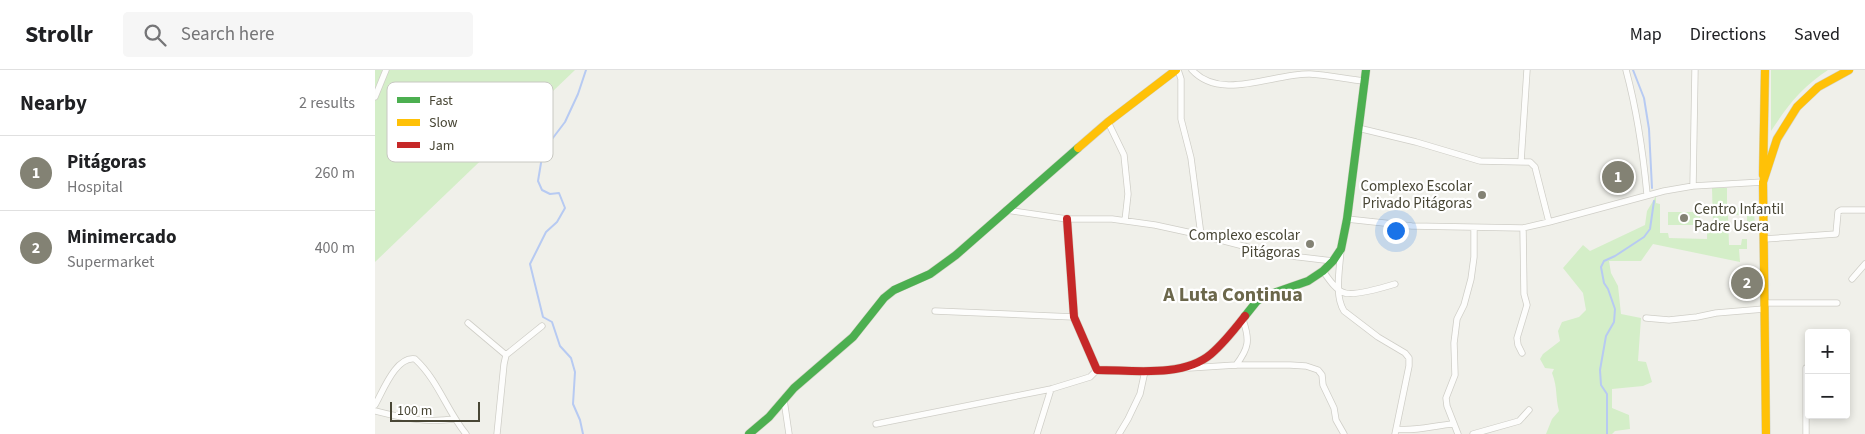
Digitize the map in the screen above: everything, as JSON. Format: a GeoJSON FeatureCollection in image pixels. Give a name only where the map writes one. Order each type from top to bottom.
{"type":"FeatureCollection","features":[{"type":"Feature","properties":{"kind":"street"},"geometry":{"type":"LineString","coordinates":[[375,98],[386,70]]}},
{"type":"Feature","properties":{"kind":"street"},"geometry":{"type":"LineString","coordinates":[[749,434],[769,417],[794,388],[853,336],[884,298],[894,290],[930,274],[940,267],[1108,122],[1177,70],[1181,79],[1181,119],[1191,158],[1201,234]]}},
{"type":"Feature","properties":{"kind":"street"},"geometry":{"type":"LineString","coordinates":[[1192,70],[1205,80],[1213,83],[1227,84],[1252,84],[1310,74],[1363,81]]}},
{"type":"Feature","properties":{"kind":"street"},"geometry":{"type":"LineString","coordinates":[[1366,70],[1363,81],[1347,219],[1341,250],[1339,289],[1341,306],[1344,311],[1378,337],[1405,353],[1409,358],[1395,432],[1454,424]]}},
{"type":"Feature","properties":{"kind":"street"},"geometry":{"type":"LineString","coordinates":[[1521,161],[1527,70]]}},
{"type":"Feature","properties":{"kind":"street"},"geometry":{"type":"LineString","coordinates":[[1626,70],[1641,134],[1647,194]]}},
{"type":"Feature","properties":{"kind":"street"},"geometry":{"type":"LineString","coordinates":[[1693,186],[1696,108],[1695,70]]}},
{"type":"Feature","properties":{"kind":"street"},"geometry":{"type":"LineString","coordinates":[[1765,70],[1763,239],[1766,434]]}},
{"type":"Feature","properties":{"kind":"street"},"geometry":{"type":"LineString","coordinates":[[1763,182],[1777,140],[1797,106],[1818,87],[1845,71]]}},
{"type":"Feature","properties":{"kind":"street"},"geometry":{"type":"LineString","coordinates":[[1108,122],[1124,155],[1128,194],[1125,222]]}},
{"type":"Feature","properties":{"kind":"street"},"geometry":{"type":"LineString","coordinates":[[1358,128],[1416,142],[1480,162],[1530,162],[1535,168],[1549,222]]}},
{"type":"Feature","properties":{"kind":"street"},"geometry":{"type":"LineString","coordinates":[[1347,219],[1412,226],[1523,228],[1647,194],[1693,186],[1763,182]]}},
{"type":"Feature","properties":{"kind":"street"},"geometry":{"type":"LineString","coordinates":[[1006,210],[1067,219],[1125,222],[1201,234],[1273,254],[1333,261]]}},
{"type":"Feature","properties":{"kind":"street"},"geometry":{"type":"LineString","coordinates":[[1763,239],[1836,234],[1838,212],[1841,210],[1865,210]]}},
{"type":"Feature","properties":{"kind":"street"},"geometry":{"type":"LineString","coordinates":[[1067,219],[1074,317],[1097,370]]}},
{"type":"Feature","properties":{"kind":"street"},"geometry":{"type":"LineString","coordinates":[[1458,434],[1447,406],[1446,398],[1455,374],[1454,343],[1457,319],[1464,305],[1471,279],[1474,257],[1474,228]]}},
{"type":"Feature","properties":{"kind":"street"},"geometry":{"type":"LineString","coordinates":[[1522,352],[1517,338],[1527,305],[1524,294],[1523,228]]}},
{"type":"Feature","properties":{"kind":"street"},"geometry":{"type":"LineString","coordinates":[[1183,368],[1193,365],[1210,354],[1243,320],[1257,300],[1308,281],[1323,271],[1341,250]]}},
{"type":"Feature","properties":{"kind":"street"},"geometry":{"type":"LineString","coordinates":[[1852,279],[1865,264]]}},
{"type":"Feature","properties":{"kind":"street"},"geometry":{"type":"LineString","coordinates":[[1323,271],[1345,293],[1395,284]]}},
{"type":"Feature","properties":{"kind":"street"},"geometry":{"type":"LineString","coordinates":[[1646,318],[1669,320],[1764,306],[1837,303]]}},
{"type":"Feature","properties":{"kind":"street"},"geometry":{"type":"LineString","coordinates":[[935,310],[1074,317]]}},
{"type":"Feature","properties":{"kind":"street"},"geometry":{"type":"LineString","coordinates":[[1236,365],[1245,353],[1249,335],[1243,320]]}},
{"type":"Feature","properties":{"kind":"street"},"geometry":{"type":"LineString","coordinates":[[468,323],[506,355]]}},
{"type":"Feature","properties":{"kind":"street"},"geometry":{"type":"LineString","coordinates":[[497,434],[503,364],[506,355],[542,326]]}},
{"type":"Feature","properties":{"kind":"street"},"geometry":{"type":"LineString","coordinates":[[375,405],[393,373],[403,361],[410,358],[415,359],[432,379],[454,419],[466,434]]}},
{"type":"Feature","properties":{"kind":"street"},"geometry":{"type":"LineString","coordinates":[[1097,370],[1145,371],[1236,365],[1306,366],[1318,370],[1321,375],[1323,385],[1334,408],[1335,420],[1344,434]]}},
{"type":"Feature","properties":{"kind":"street"},"geometry":{"type":"LineString","coordinates":[[876,424],[1051,389],[1091,377],[1097,370]]}},
{"type":"Feature","properties":{"kind":"street"},"geometry":{"type":"LineString","coordinates":[[1119,434],[1140,394],[1145,371]]}},
{"type":"Feature","properties":{"kind":"street"},"geometry":{"type":"LineString","coordinates":[[1805,434],[1806,374]]}},
{"type":"Feature","properties":{"kind":"street"},"geometry":{"type":"LineString","coordinates":[[1037,434],[1051,389]]}},
{"type":"Feature","properties":{"kind":"street"},"geometry":{"type":"LineString","coordinates":[[784,400],[789,434]]}},
{"type":"Feature","properties":{"kind":"street"},"geometry":{"type":"LineString","coordinates":[[1473,434],[1519,421],[1529,410]]}},
{"type":"Feature","properties":{"kind":"street"},"geometry":{"type":"LineString","coordinates":[[375,411],[413,420],[454,419]]}},
{"type":"Feature","properties":{"kind":"green space"},"geometry":{"type":"Polygon","coordinates":[[[375,70],[575,70],[553,91],[553,82],[387,82],[387,162],[479,162],[375,262],[375,70]]]}},
{"type":"Feature","properties":{"kind":"green space"},"geometry":{"type":"Polygon","coordinates":[[[1771,70],[1828,70],[1796,97],[1771,131],[1771,70]]]}},
{"type":"Feature","properties":{"kind":"green space"},"geometry":{"type":"Polygon","coordinates":[[[1712,188],[1727,188],[1727,207],[1747,208],[1748,206],[1754,206],[1755,231],[1747,231],[1747,215],[1728,215],[1729,245],[1741,245],[1742,239],[1747,239],[1747,249],[1739,249],[1740,262],[1653,244],[1641,261],[1609,261],[1611,273],[1618,286],[1621,314],[1641,318],[1638,361],[1646,362],[1652,382],[1643,386],[1612,389],[1612,408],[1629,415],[1630,429],[1615,431],[1612,434],[1546,434],[1552,419],[1559,411],[1552,373],[1554,369],[1545,368],[1540,359],[1543,354],[1560,341],[1558,331],[1562,322],[1579,317],[1586,310],[1583,293],[1563,268],[1583,245],[1590,251],[1645,225],[1647,211],[1656,196],[1656,203],[1660,204],[1660,233],[1668,233],[1669,238],[1707,239],[1707,225],[1713,224],[1712,188]]]}},
{"type":"Feature","properties":{"kind":"green space"},"geometry":{"type":"Polygon","coordinates":[[[1668,212],[1700,212],[1700,225],[1668,225],[1668,212]]]}},
{"type":"Feature","properties":{"kind":"waterway"},"geometry":{"type":"LineString","coordinates":[[553,138],[565,122],[578,94],[586,70]]}},
{"type":"Feature","properties":{"kind":"waterway"},"geometry":{"type":"LineString","coordinates":[[1633,70],[1644,98],[1649,129],[1652,188]]}},
{"type":"Feature","properties":{"kind":"waterway"},"geometry":{"type":"LineString","coordinates":[[541,162],[538,181],[542,190],[550,194],[559,193],[565,208],[557,222],[546,232],[530,264],[543,317],[552,322],[560,346],[571,358],[575,372],[573,404],[580,420],[583,434]]}},
{"type":"Feature","properties":{"kind":"waterway"},"geometry":{"type":"LineString","coordinates":[[1607,434],[1607,394],[1601,385],[1600,370],[1606,336],[1614,322],[1615,309],[1604,283],[1601,267],[1604,261],[1644,237],[1650,229],[1654,201]]}},
{"type":"Feature","properties":{"kind":"traffic: fast"},"geometry":{"type":"LineString","coordinates":[[1245,316],[1257,301],[1265,296],[1308,281],[1323,271],[1341,249],[1347,219],[1366,70]]}},
{"type":"Feature","properties":{"kind":"traffic: fast"},"geometry":{"type":"LineString","coordinates":[[749,434],[769,417],[794,388],[853,337],[884,298],[894,290],[930,274],[956,255],[1078,148]]}},
{"type":"Feature","properties":{"kind":"traffic: slow"},"geometry":{"type":"LineString","coordinates":[[1078,148],[1108,122],[1176,70]]}},
{"type":"Feature","properties":{"kind":"traffic: slow"},"geometry":{"type":"LineString","coordinates":[[1763,175],[1765,70]]}},
{"type":"Feature","properties":{"kind":"traffic: slow"},"geometry":{"type":"LineString","coordinates":[[1766,434],[1763,182],[1777,139],[1797,107],[1818,87],[1849,70]]}},
{"type":"Feature","properties":{"kind":"traffic: jam"},"geometry":{"type":"LineString","coordinates":[[1067,219],[1074,317],[1097,370],[1157,371],[1186,367],[1199,362],[1211,354],[1225,341],[1245,316]]}},
{"type":"Feature","properties":{"kind":"place","name":"Pitágoras"},"geometry":{"type":"Point","coordinates":[1618,177]}},
{"type":"Feature","properties":{"kind":"place","name":"Complexo Escolar Privado Pitágoras"},"geometry":{"type":"Point","coordinates":[1482,195]}},
{"type":"Feature","properties":{"kind":"place","name":"Centro Infantil Padre Usera"},"geometry":{"type":"Point","coordinates":[1684,218]}},
{"type":"Feature","properties":{"kind":"place","name":"Complexo escolar Pitágoras"},"geometry":{"type":"Point","coordinates":[1310,244]}},
{"type":"Feature","properties":{"kind":"place","name":"Minimercado"},"geometry":{"type":"Point","coordinates":[1747,283]}},
{"type":"Feature","properties":{"kind":"district","name":"A Luta Continua"},"geometry":{"type":"Point","coordinates":[1233,295]}}]}
